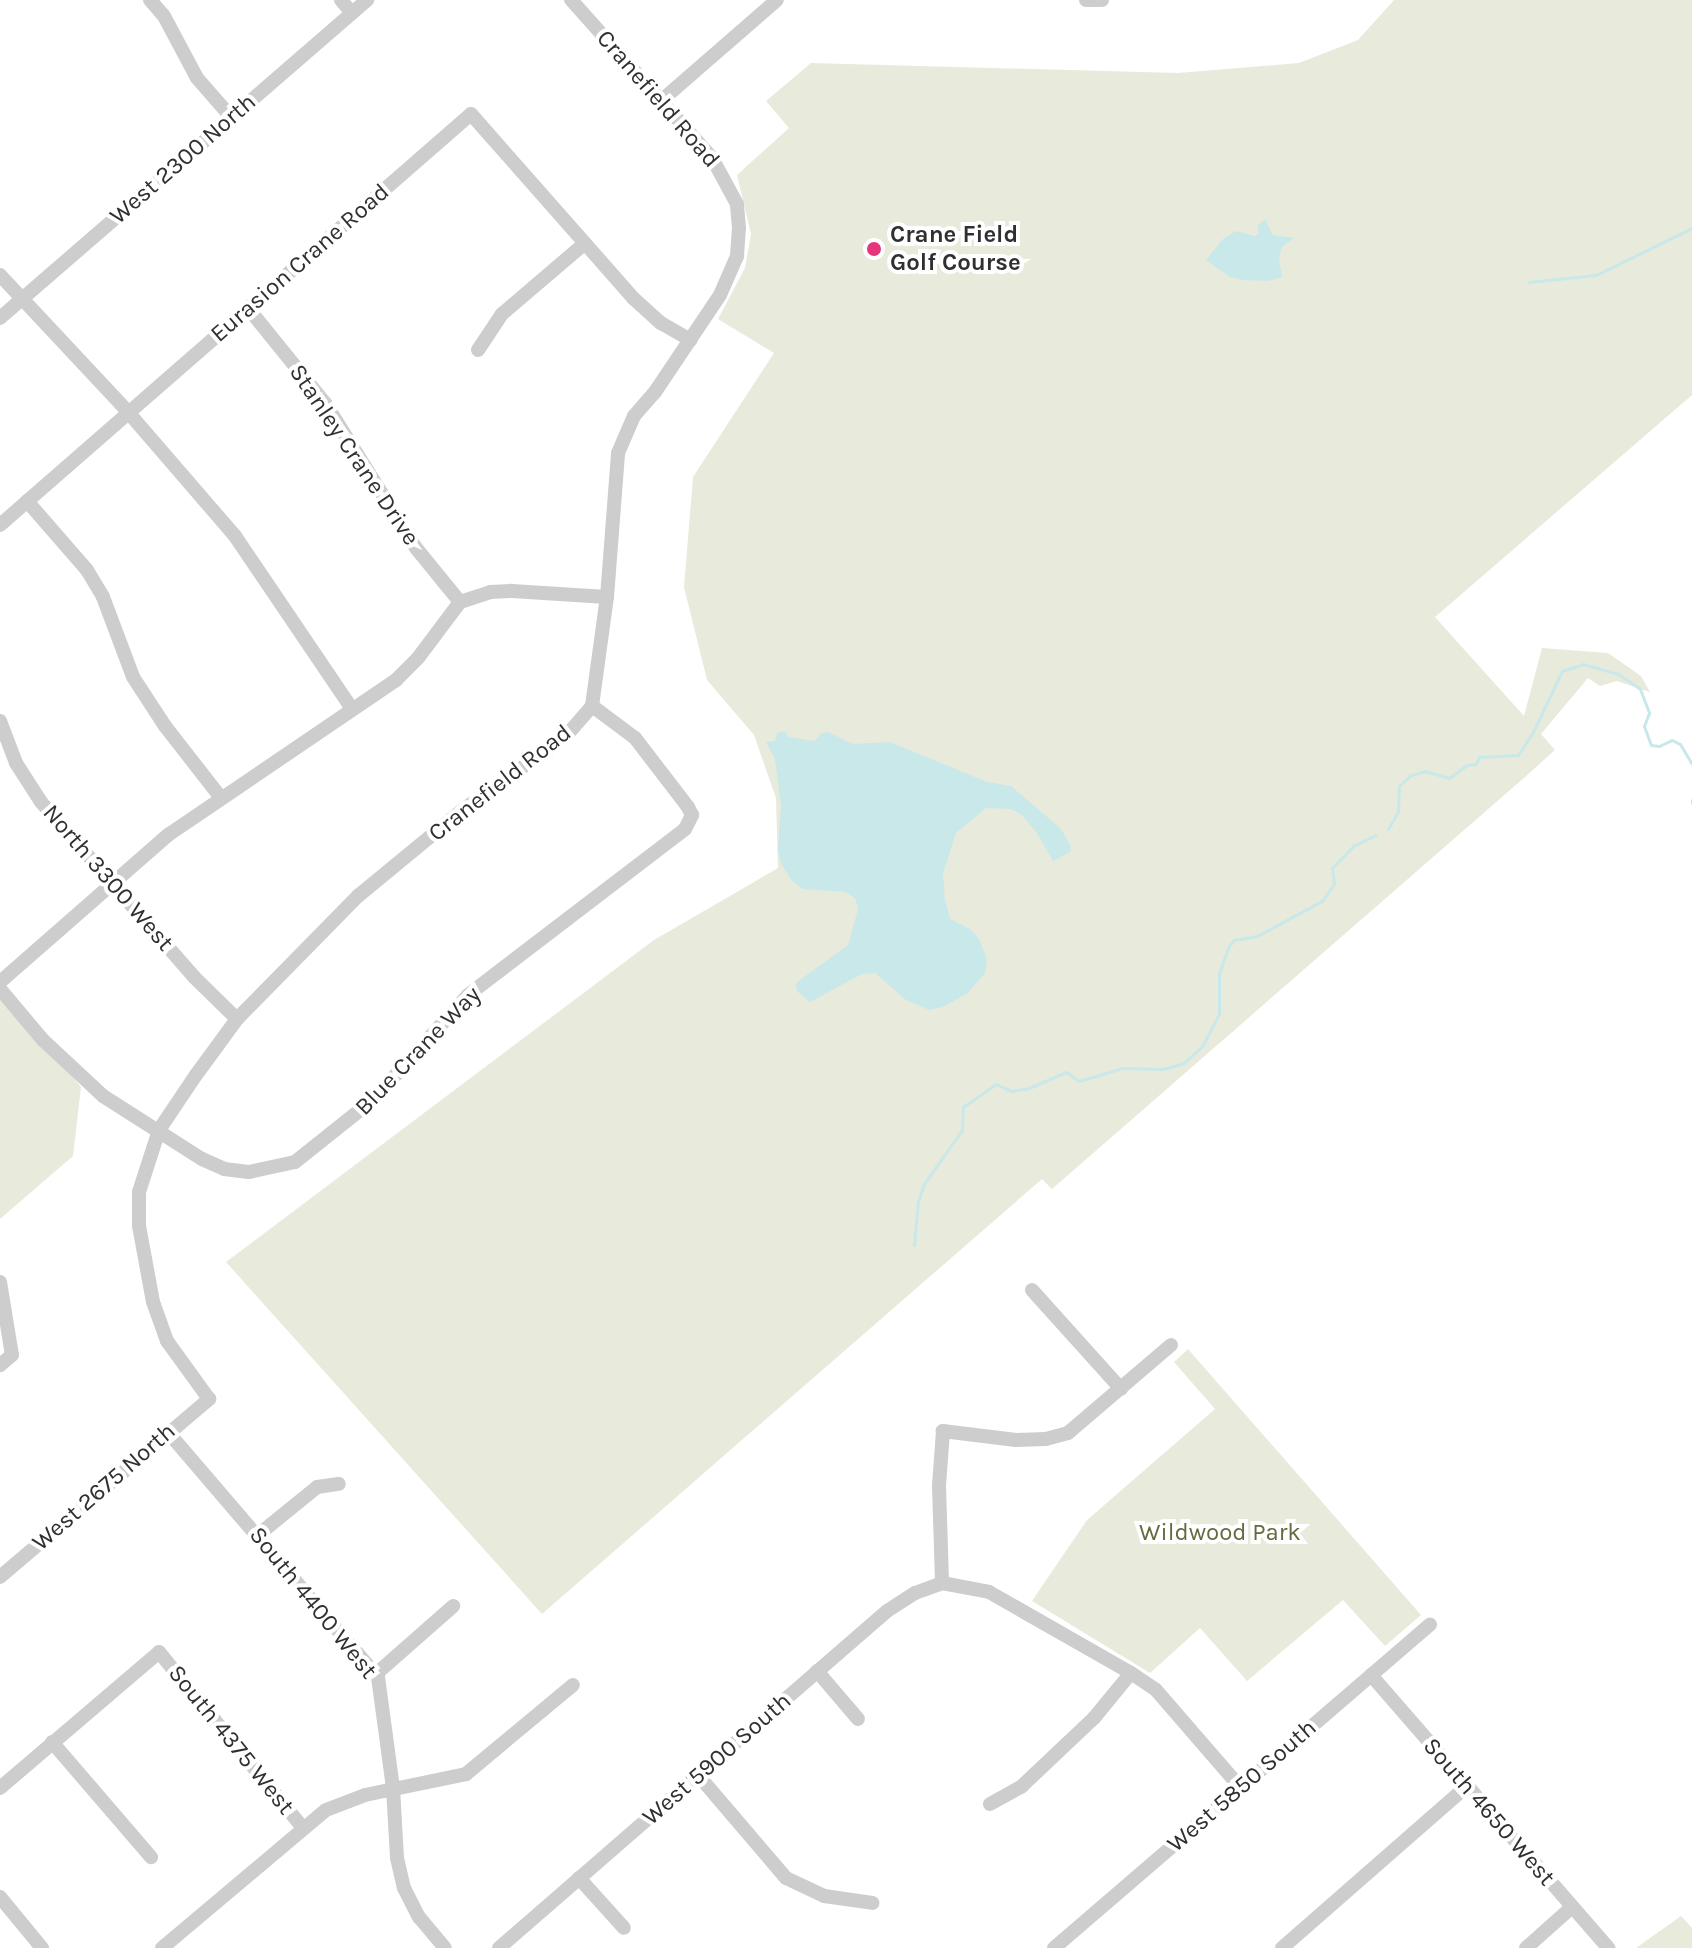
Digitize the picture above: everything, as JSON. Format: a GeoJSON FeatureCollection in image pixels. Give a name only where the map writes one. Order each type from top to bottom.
{"type":"FeatureCollection","features":[{"type":"Feature","properties":{"kind":"street"},"geometry":{"type":"LineString","coordinates":[[150,0],[164,16],[197,78],[231,117]]}},
{"type":"Feature","properties":{"kind":"street"},"geometry":{"type":"LineString","coordinates":[[341,0],[352,13]]}},
{"type":"Feature","properties":{"kind":"street","name":"West 2300 North"},"geometry":{"type":"LineString","coordinates":[[0,318],[367,0]]}},
{"type":"Feature","properties":{"kind":"street","name":"Cranefield Road"},"geometry":{"type":"LineString","coordinates":[[209,1399],[167,1341],[153,1302],[139,1226],[139,1192],[159,1130],[237,1019],[358,896],[460,812],[566,736],[592,706],[607,597],[618,453],[634,416],[690,340],[731,274],[739,228],[737,204],[712,158],[571,0]]}},
{"type":"Feature","properties":{"kind":"street"},"geometry":{"type":"LineString","coordinates":[[662,100],[777,0]]}},
{"type":"Feature","properties":{"kind":"street"},"geometry":{"type":"LineString","coordinates":[[1086,0],[1102,0]]}},
{"type":"Feature","properties":{"kind":"street","name":"Eurasion Crane Road"},"geometry":{"type":"LineString","coordinates":[[0,525],[471,114],[585,243]]}},
{"type":"Feature","properties":{"kind":"street"},"geometry":{"type":"LineString","coordinates":[[478,350],[502,314],[585,243],[633,298],[661,323],[690,340]]}},
{"type":"Feature","properties":{"kind":"street"},"geometry":{"type":"LineString","coordinates":[[0,275],[128,412],[235,536],[352,709]]}},
{"type":"Feature","properties":{"kind":"street","name":"Stanley Crane Drive"},"geometry":{"type":"LineString","coordinates":[[248,308],[325,403],[416,548],[460,602]]}},
{"type":"Feature","properties":{"kind":"street"},"geometry":{"type":"LineString","coordinates":[[27,501],[87,570],[103,597],[133,677],[165,726],[221,798]]}},
{"type":"Feature","properties":{"kind":"street"},"geometry":{"type":"LineString","coordinates":[[0,982],[168,835],[396,680],[418,658],[460,602],[490,592],[512,591],[607,597]]}},
{"type":"Feature","properties":{"kind":"street","name":"Blue Crane Way"},"geometry":{"type":"LineString","coordinates":[[0,989],[43,1040],[103,1096],[224,1169],[249,1172],[295,1162],[374,1099],[468,995],[680,834],[692,815],[635,738],[592,706]]}},
{"type":"Feature","properties":{"kind":"street","name":"North 3300 West"},"geometry":{"type":"LineString","coordinates":[[0,721],[16,763],[41,802],[194,977],[237,1019]]}},
{"type":"Feature","properties":{"kind":"street"},"geometry":{"type":"LineString","coordinates":[[0,1282],[12,1355],[0,1365]]}},
{"type":"Feature","properties":{"kind":"street"},"geometry":{"type":"LineString","coordinates":[[1032,1290],[1121,1389]]}},
{"type":"Feature","properties":{"kind":"street"},"geometry":{"type":"LineString","coordinates":[[1171,1345],[1068,1433],[1046,1439],[1016,1440],[943,1431],[939,1486],[942,1583],[989,1592],[1156,1690],[1240,1787]]}},
{"type":"Feature","properties":{"kind":"street","name":"West 2675 North"},"geometry":{"type":"LineString","coordinates":[[0,1577],[167,1431],[209,1399]]}},
{"type":"Feature","properties":{"kind":"street","name":"South 4400 West"},"geometry":{"type":"LineString","coordinates":[[167,1431],[376,1674],[393,1788],[397,1858],[404,1888],[419,1917],[445,1948]]}},
{"type":"Feature","properties":{"kind":"street"},"geometry":{"type":"LineString","coordinates":[[258,1535],[317,1487],[339,1484]]}},
{"type":"Feature","properties":{"kind":"street","name":"West 5900 South"},"geometry":{"type":"LineString","coordinates":[[499,1948],[887,1611],[915,1593],[942,1583]]}},
{"type":"Feature","properties":{"kind":"street"},"geometry":{"type":"LineString","coordinates":[[376,1674],[453,1606]]}},
{"type":"Feature","properties":{"kind":"street","name":"West 5850 South"},"geometry":{"type":"LineString","coordinates":[[1054,1948],[1430,1625]]}},
{"type":"Feature","properties":{"kind":"street","name":"South 4375 West"},"geometry":{"type":"LineString","coordinates":[[52,1742],[159,1652],[303,1828]]}},
{"type":"Feature","properties":{"kind":"street"},"geometry":{"type":"LineString","coordinates":[[817,1671],[858,1719]]}},
{"type":"Feature","properties":{"kind":"street"},"geometry":{"type":"LineString","coordinates":[[990,1804],[1022,1786],[1094,1718],[1131,1673]]}},
{"type":"Feature","properties":{"kind":"street","name":"South 4650 West"},"geometry":{"type":"LineString","coordinates":[[1371,1675],[1608,1948]]}},
{"type":"Feature","properties":{"kind":"street"},"geometry":{"type":"LineString","coordinates":[[162,1948],[303,1828],[345,1801],[466,1774],[573,1685]]}},
{"type":"Feature","properties":{"kind":"street"},"geometry":{"type":"LineString","coordinates":[[0,1788],[52,1742],[151,1857]]}},
{"type":"Feature","properties":{"kind":"street"},"geometry":{"type":"LineString","coordinates":[[698,1775],[786,1878],[824,1896],[873,1903]]}},
{"type":"Feature","properties":{"kind":"street"},"geometry":{"type":"LineString","coordinates":[[1282,1948],[1467,1786]]}},
{"type":"Feature","properties":{"kind":"street"},"geometry":{"type":"LineString","coordinates":[[579,1878],[624,1928]]}},
{"type":"Feature","properties":{"kind":"street"},"geometry":{"type":"LineString","coordinates":[[0,1897],[42,1948]]}},
{"type":"Feature","properties":{"kind":"street"},"geometry":{"type":"LineString","coordinates":[[1526,1948],[1572,1907]]}},
{"type":"Feature","properties":{"kind":"green space","name":"Crane Field Golf Course"},"geometry":{"type":"Polygon","coordinates":[[[1394,0],[1692,0],[1692,395],[1435,617],[1524,716],[1542,648],[1608,653],[1641,676],[1650,692],[1617,681],[1600,686],[1588,678],[1541,734],[1555,750],[1525,777],[1052,1189],[1042,1179],[542,1614],[226,1262],[654,940],[778,868],[776,798],[754,735],[707,680],[684,587],[693,477],[774,353],[718,319],[745,268],[751,234],[737,175],[789,128],[766,101],[811,63],[1178,73],[1299,63],[1358,40],[1394,0]]]}},
{"type":"Feature","properties":{"kind":"green space"},"geometry":{"type":"Polygon","coordinates":[[[0,989],[81,1087],[73,1156],[0,1219],[0,989]]]}},
{"type":"Feature","properties":{"kind":"green space","name":"Wildwood Park"},"geometry":{"type":"Polygon","coordinates":[[[1188,1349],[1421,1615],[1385,1646],[1343,1600],[1247,1681],[1200,1628],[1150,1673],[1032,1601],[1087,1520],[1215,1409],[1174,1362],[1188,1349]]]}},
{"type":"Feature","properties":{"kind":"green space"},"geometry":{"type":"Polygon","coordinates":[[[1681,1916],[1692,1928],[1692,1948],[1636,1948],[1681,1916]]]}},
{"type":"Feature","properties":{"kind":"water"},"geometry":{"type":"Polygon","coordinates":[[[1265,219],[1273,235],[1294,238],[1282,247],[1279,258],[1282,277],[1268,281],[1230,277],[1206,260],[1223,239],[1236,231],[1255,236],[1259,233],[1257,226],[1265,219]]]}},
{"type":"Feature","properties":{"kind":"water"},"geometry":{"type":"Polygon","coordinates":[[[784,731],[789,737],[815,741],[821,733],[828,732],[853,744],[890,742],[987,782],[1011,786],[1061,829],[1071,846],[1070,852],[1053,861],[1037,833],[1022,815],[1011,809],[986,808],[956,833],[943,873],[945,900],[950,919],[970,929],[979,939],[987,959],[985,973],[968,993],[943,1007],[929,1010],[906,1000],[875,973],[862,974],[810,1002],[799,993],[795,986],[800,980],[848,945],[858,909],[855,898],[845,892],[803,889],[792,881],[781,864],[778,850],[781,805],[775,759],[766,742],[775,741],[777,733],[784,731]]]}},
{"type":"Feature","properties":{"kind":"waterway"},"geometry":{"type":"LineString","coordinates":[[1529,282],[1596,275],[1692,228]]}},
{"type":"Feature","properties":{"kind":"waterway"},"geometry":{"type":"LineString","coordinates":[[1388,829],[1398,812],[1399,786],[1411,775],[1425,771],[1449,778],[1467,765],[1476,764],[1479,757],[1518,755],[1533,732],[1562,671],[1583,664],[1618,674],[1640,689],[1649,713],[1644,726],[1651,745],[1659,746],[1672,740],[1680,744],[1692,764]]}},
{"type":"Feature","properties":{"kind":"waterway"},"geometry":{"type":"LineString","coordinates":[[914,1245],[918,1201],[924,1184],[962,1130],[963,1107],[996,1084],[1011,1091],[1029,1088],[1066,1072],[1079,1081],[1123,1068],[1163,1069],[1184,1063],[1203,1045],[1219,1014],[1219,973],[1234,940],[1257,936],[1322,901],[1334,884],[1332,868],[1353,846],[1376,835]]}},
{"type":"Feature","properties":{"kind":"place","name":"Crane Field Golf Course"},"geometry":{"type":"Point","coordinates":[874,249]}}]}
